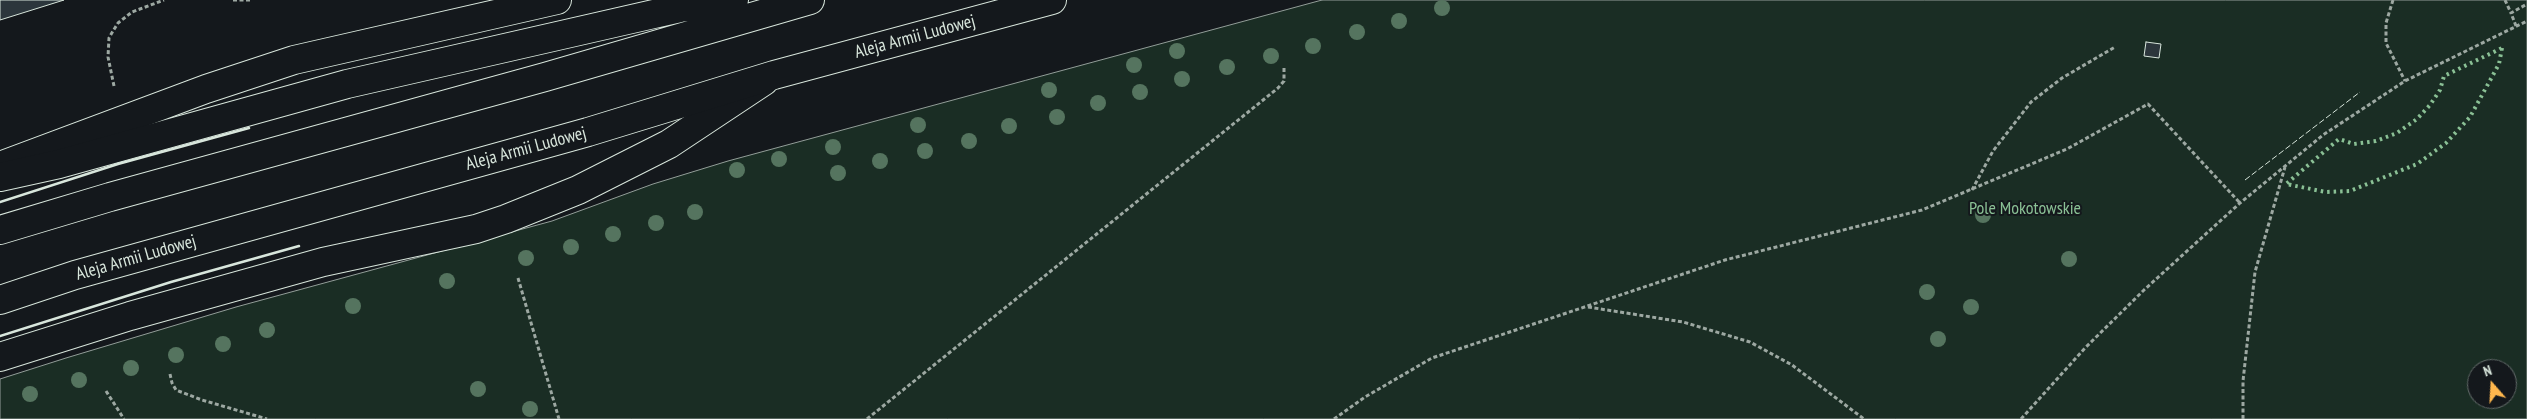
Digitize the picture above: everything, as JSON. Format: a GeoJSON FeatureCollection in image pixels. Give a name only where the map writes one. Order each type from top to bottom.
{"type":"FeatureCollection","features":[{"type":"Feature","properties":{"kind":"main road"},"geometry":{"type":"LineString","coordinates":[[0,166],[206,89],[294,60],[557,0]]}},
{"type":"Feature","properties":{"kind":"main road"},"geometry":{"type":"LineString","coordinates":[[0,177],[59,164],[373,78],[680,8],[734,0]]}},
{"type":"Feature","properties":{"kind":"main road"},"geometry":{"type":"LineString","coordinates":[[0,230],[120,194],[545,77],[810,0]]}},
{"type":"Feature","properties":{"kind":"main road","name":"Aleja Armii Ludowej"},"geometry":{"type":"LineString","coordinates":[[0,300],[75,275],[588,132],[774,75],[1052,0]]}},
{"type":"Feature","properties":{"kind":"main road"},"geometry":{"type":"LineString","coordinates":[[0,357],[130,316],[295,270],[476,229],[506,219],[578,190],[669,144],[774,75]]}},
{"type":"Feature","properties":{"kind":"path"},"geometry":{"type":"LineString","coordinates":[[115,84],[108,57],[109,38],[113,31],[118,23],[132,12],[164,0]]}},
{"type":"Feature","properties":{"kind":"path"},"geometry":{"type":"LineString","coordinates":[[233,0],[250,0]]}},
{"type":"Feature","properties":{"kind":"path"},"geometry":{"type":"LineString","coordinates":[[2393,0],[2386,23],[2386,43],[2405,81]]}},
{"type":"Feature","properties":{"kind":"path"},"geometry":{"type":"LineString","coordinates":[[2505,0],[2516,26]]}},
{"type":"Feature","properties":{"kind":"path"},"geometry":{"type":"LineString","coordinates":[[2511,13],[2527,4]]}},
{"type":"Feature","properties":{"kind":"path"},"geometry":{"type":"LineString","coordinates":[[2021,419],[2112,321],[2240,203],[2323,135],[2405,81],[2527,21]]}},
{"type":"Feature","properties":{"kind":"path"},"geometry":{"type":"LineString","coordinates":[[1972,191],[1993,151],[2031,102],[2062,78],[2115,47]]}},
{"type":"Feature","properties":{"kind":"path"},"geometry":{"type":"LineString","coordinates":[[867,419],[1278,88],[1284,81],[1284,66]]}},
{"type":"Feature","properties":{"kind":"path"},"geometry":{"type":"LineString","coordinates":[[1334,419],[1365,397],[1432,358],[1725,260],[1922,210],[1972,191],[2067,149],[2148,104],[2240,203]]}},
{"type":"Feature","properties":{"kind":"path"},"geometry":{"type":"LineString","coordinates":[[2243,419],[2243,381],[2256,272],[2285,166]]}},
{"type":"Feature","properties":{"kind":"path"},"geometry":{"type":"LineString","coordinates":[[518,278],[559,419]]}},
{"type":"Feature","properties":{"kind":"path"},"geometry":{"type":"LineString","coordinates":[[1586,307],[1683,322],[1750,342],[1792,365],[1864,419]]}},
{"type":"Feature","properties":{"kind":"path"},"geometry":{"type":"LineString","coordinates":[[170,374],[176,390],[202,400],[267,419]]}},
{"type":"Feature","properties":{"kind":"path"},"geometry":{"type":"LineString","coordinates":[[106,391],[124,419]]}},
{"type":"Feature","properties":{"kind":"green space","name":"Pole Mokotowskie"},"geometry":{"type":"Polygon","coordinates":[[[1322,0],[2527,0],[2527,419],[0,419],[0,379],[236,307],[552,221],[653,184],[728,161],[1322,0]]]}},
{"type":"Feature","properties":{"kind":"building"},"geometry":{"type":"Polygon","coordinates":[[[0,0],[64,0],[0,20],[0,0]]]}},
{"type":"Feature","properties":{"kind":"building"},"geometry":{"type":"Polygon","coordinates":[[[2146,42],[2161,44],[2159,58],[2144,56],[2146,42]]]}},
{"type":"Feature","properties":{"kind":"hedge"},"geometry":{"type":"LineString","coordinates":[[2502,48],[2499,64],[2470,117],[2446,143],[2417,164],[2350,191],[2326,192],[2286,184],[2339,139],[2354,144],[2376,141],[2397,133],[2417,119],[2430,105],[2440,90],[2444,76],[2502,48]]}},
{"type":"Feature","properties":{"kind":"fence"},"geometry":{"type":"LineString","coordinates":[[2245,180],[2360,92]]}},
{"type":"Feature","properties":{"kind":"wall"},"geometry":{"type":"LineString","coordinates":[[0,202],[118,164],[249,128]]}},
{"type":"Feature","properties":{"kind":"wall"},"geometry":{"type":"LineString","coordinates":[[0,336],[171,282],[299,246]]}}]}
